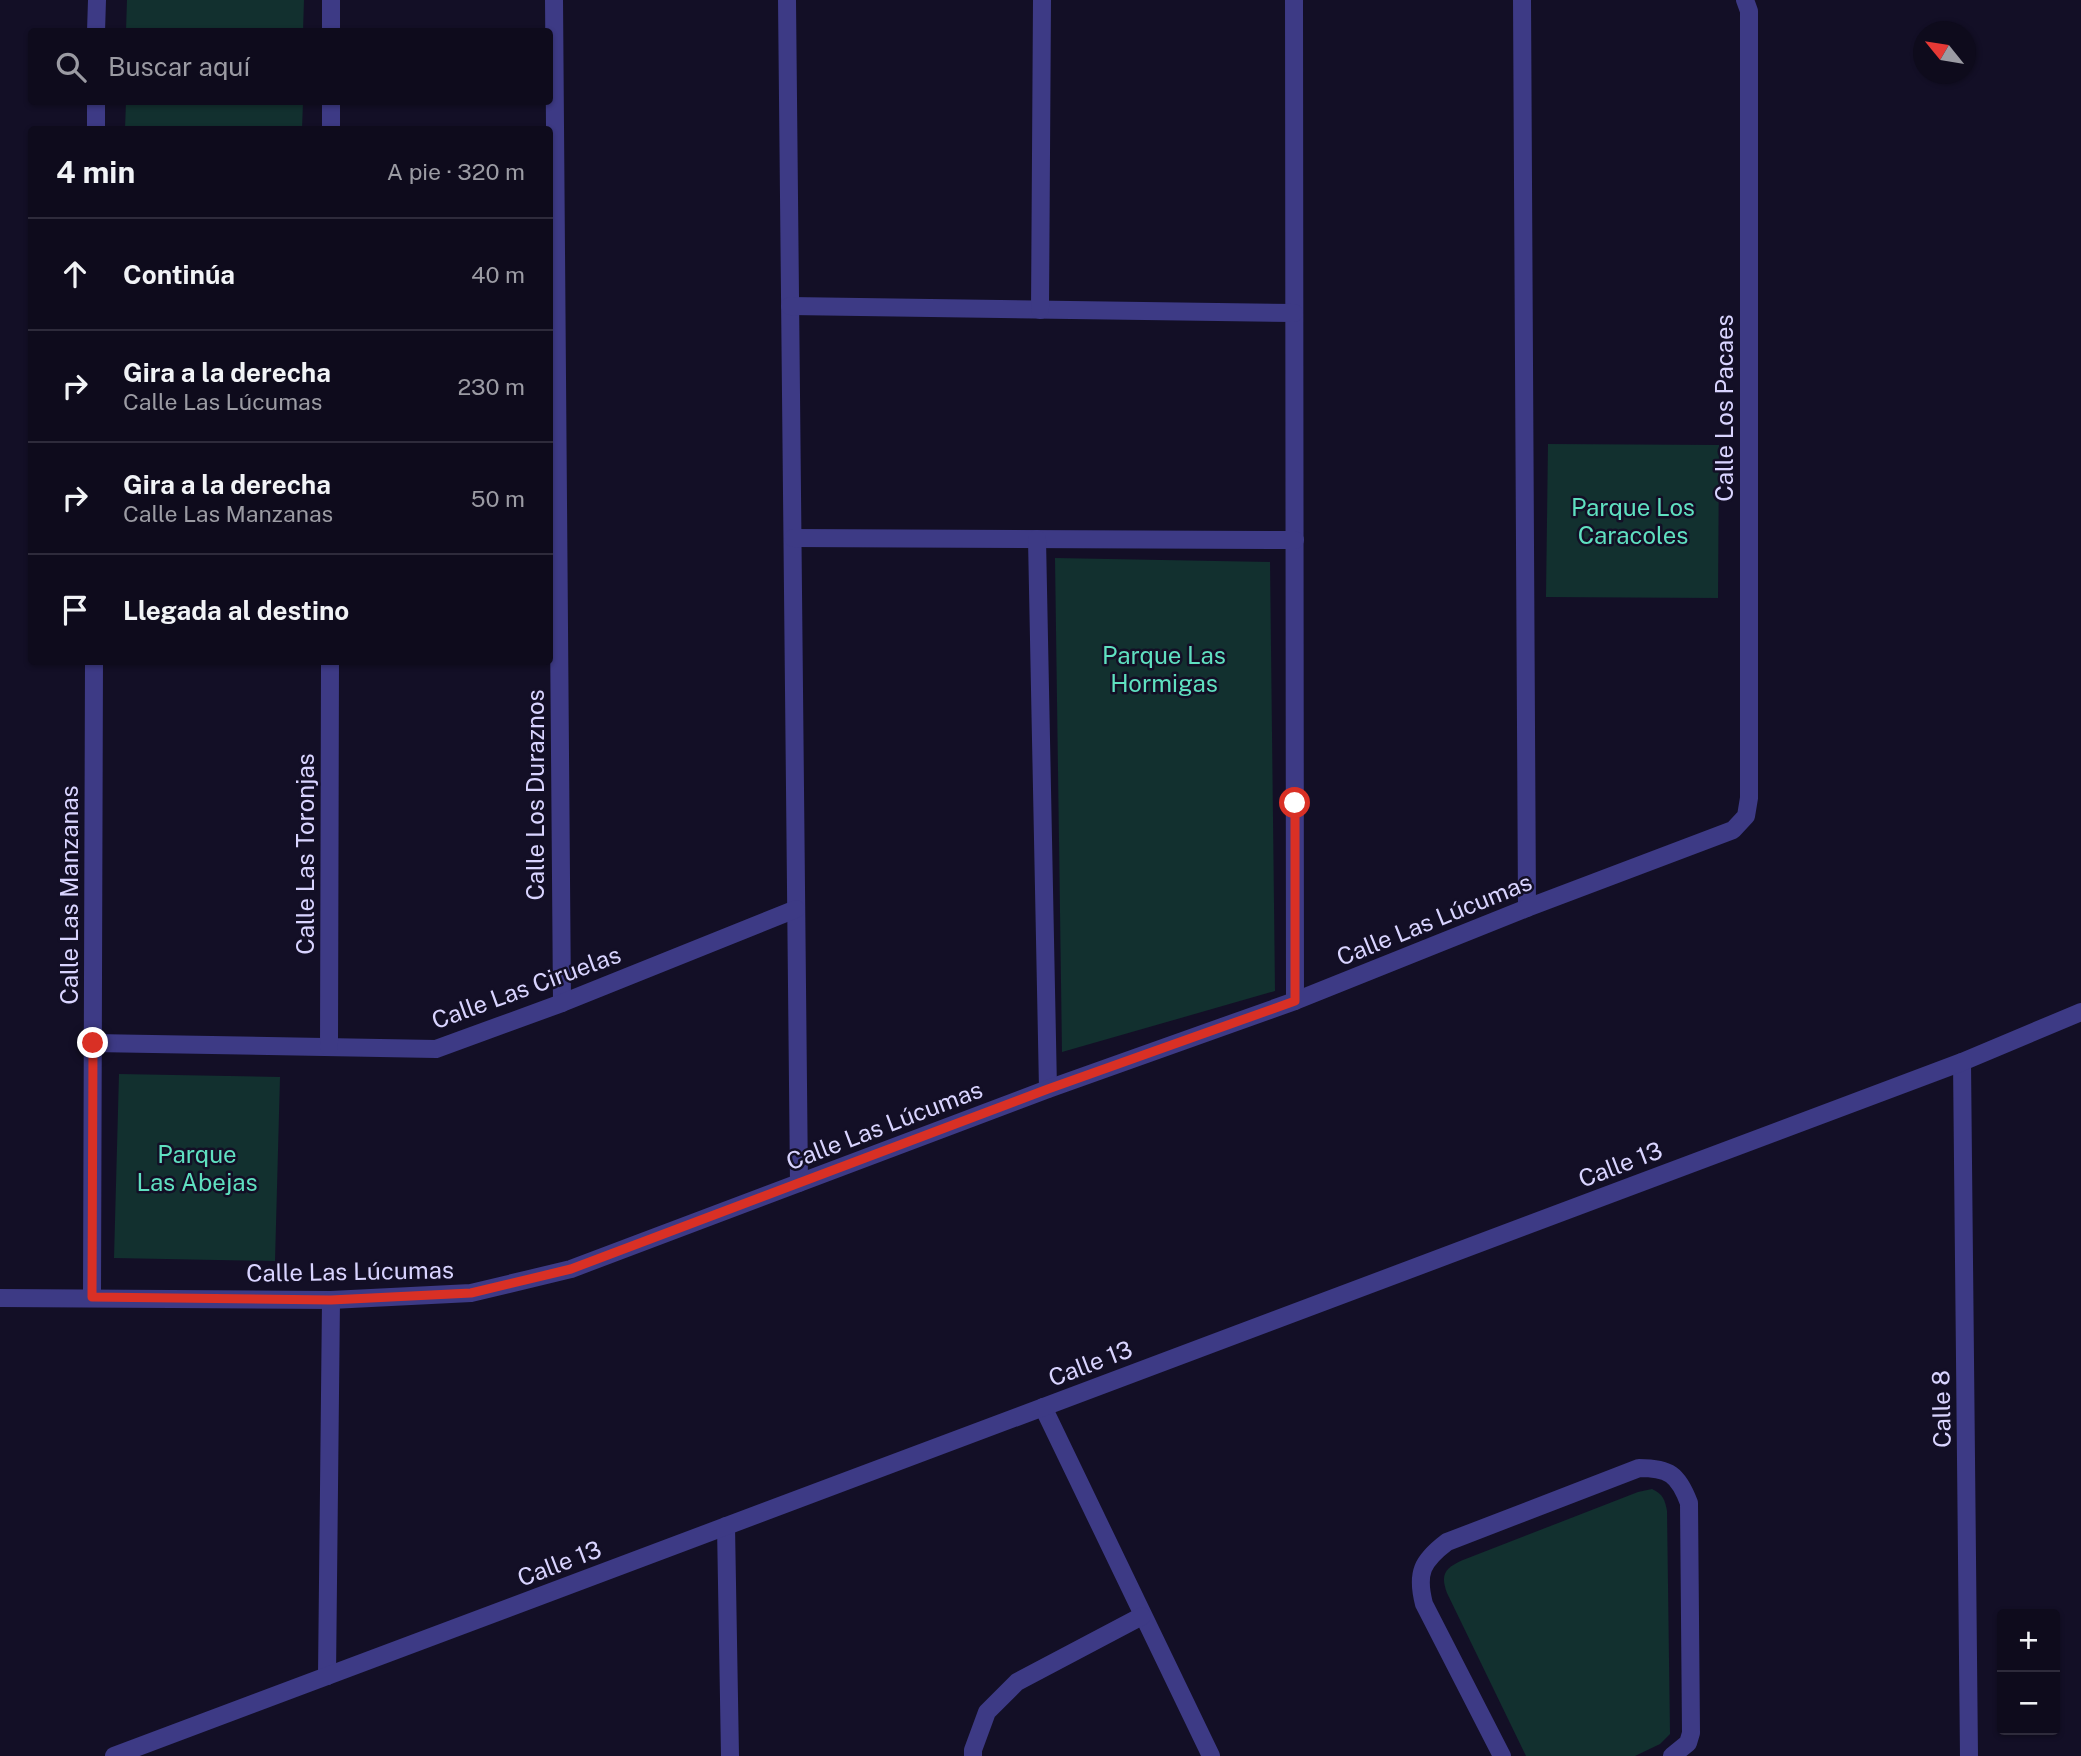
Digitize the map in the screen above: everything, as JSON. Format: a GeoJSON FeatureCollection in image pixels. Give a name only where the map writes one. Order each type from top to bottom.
{"type":"FeatureCollection","features":[{"type":"Feature","properties":{"kind":"street"},"geometry":{"type":"LineString","coordinates":[[96,28],[97,0]]}},
{"type":"Feature","properties":{"kind":"street"},"geometry":{"type":"LineString","coordinates":[[331,0],[331,28]]}},
{"type":"Feature","properties":{"kind":"street","name":"Calle Los Duraznos"},"geometry":{"type":"LineString","coordinates":[[554,0],[562,1003]]}},
{"type":"Feature","properties":{"kind":"street"},"geometry":{"type":"LineString","coordinates":[[787,0],[799,1183]]}},
{"type":"Feature","properties":{"kind":"street"},"geometry":{"type":"LineString","coordinates":[[1040,310],[1042,0]]}},
{"type":"Feature","properties":{"kind":"street"},"geometry":{"type":"LineString","coordinates":[[1294,0],[1295,1001]]}},
{"type":"Feature","properties":{"kind":"street"},"geometry":{"type":"LineString","coordinates":[[1522,0],[1527,908]]}},
{"type":"Feature","properties":{"kind":"street","name":"Calle Los Pacaes"},"geometry":{"type":"LineString","coordinates":[[1745,0],[1749,10],[1749,798],[1746,816]]}},
{"type":"Feature","properties":{"kind":"street"},"geometry":{"type":"LineString","coordinates":[[96,105],[96,126]]}},
{"type":"Feature","properties":{"kind":"street"},"geometry":{"type":"LineString","coordinates":[[331,105],[331,126]]}},
{"type":"Feature","properties":{"kind":"street"},"geometry":{"type":"LineString","coordinates":[[790,306],[1294,313]]}},
{"type":"Feature","properties":{"kind":"street"},"geometry":{"type":"LineString","coordinates":[[793,538],[1295,540]]}},
{"type":"Feature","properties":{"kind":"street"},"geometry":{"type":"LineString","coordinates":[[1037,539],[1048,1089]]}},
{"type":"Feature","properties":{"kind":"street","name":"Calle Las Manzanas"},"geometry":{"type":"LineString","coordinates":[[92,1297],[94,665]]}},
{"type":"Feature","properties":{"kind":"street","name":"Calle Las Toronjas"},"geometry":{"type":"LineString","coordinates":[[329,1047],[330,665]]}},
{"type":"Feature","properties":{"kind":"street","name":"Calle Las Lúcumas"},"geometry":{"type":"LineString","coordinates":[[0,1298],[331,1300],[471,1293],[558,1272],[1048,1089],[1295,1001],[1527,908],[1734,830],[1746,816]]}},
{"type":"Feature","properties":{"kind":"street","name":"Calle Las Ciruelas"},"geometry":{"type":"LineString","coordinates":[[93,1043],[436,1049],[562,1003],[796,909]]}},
{"type":"Feature","properties":{"kind":"street","name":"Calle 13"},"geometry":{"type":"LineString","coordinates":[[114,1756],[136,1752],[327,1676],[1962,1062],[2081,1012]]}},
{"type":"Feature","properties":{"kind":"street","name":"Calle 8"},"geometry":{"type":"LineString","coordinates":[[1962,1062],[1969,1756]]}},
{"type":"Feature","properties":{"kind":"street"},"geometry":{"type":"LineString","coordinates":[[327,1676],[331,1300]]}},
{"type":"Feature","properties":{"kind":"street"},"geometry":{"type":"LineString","coordinates":[[1043,1407],[1211,1756]]}},
{"type":"Feature","properties":{"kind":"street"},"geometry":{"type":"LineString","coordinates":[[1502,1756],[1424,1604],[1419,1585],[1422,1568],[1432,1553],[1447,1542],[1639,1468],[1658,1468],[1671,1473],[1682,1485],[1689,1503],[1691,1733],[1688,1743],[1672,1756]]}},
{"type":"Feature","properties":{"kind":"street"},"geometry":{"type":"LineString","coordinates":[[726,1526],[730,1756]]}},
{"type":"Feature","properties":{"kind":"street"},"geometry":{"type":"LineString","coordinates":[[973,1756],[986,1712],[1017,1682],[1142,1616]]}},
{"type":"Feature","properties":{"kind":"green space"},"geometry":{"type":"Polygon","coordinates":[[[127,0],[304,0],[303,28],[126,28],[127,0]]]}},
{"type":"Feature","properties":{"kind":"green space"},"geometry":{"type":"Polygon","coordinates":[[[126,105],[303,105],[302,126],[125,126],[126,105]]]}},
{"type":"Feature","properties":{"kind":"green space","name":"Parque Los Caracoles"},"geometry":{"type":"Polygon","coordinates":[[[1548,444],[1719,445],[1718,598],[1546,597],[1548,444]]]}},
{"type":"Feature","properties":{"kind":"green space","name":"Parque Las Hormigas"},"geometry":{"type":"Polygon","coordinates":[[[1055,558],[1270,562],[1275,991],[1062,1052],[1055,558]]]}},
{"type":"Feature","properties":{"kind":"green space","name":"Parque Las Abejas"},"geometry":{"type":"Polygon","coordinates":[[[119,1074],[280,1077],[275,1261],[114,1258],[119,1074]]]}},
{"type":"Feature","properties":{"kind":"green space"},"geometry":{"type":"Polygon","coordinates":[[[1652,1489],[1663,1498],[1667,1511],[1670,1734],[1660,1744],[1635,1756],[1526,1756],[1447,1593],[1444,1576],[1448,1569],[1463,1560],[1638,1492],[1652,1489]]]}},
{"type":"Feature","properties":{"kind":"route"},"geometry":{"type":"LineString","coordinates":[[93,1043],[92,1297],[331,1300],[471,1293],[571,1269],[1048,1089],[1295,1001],[1295,803]]}}]}
